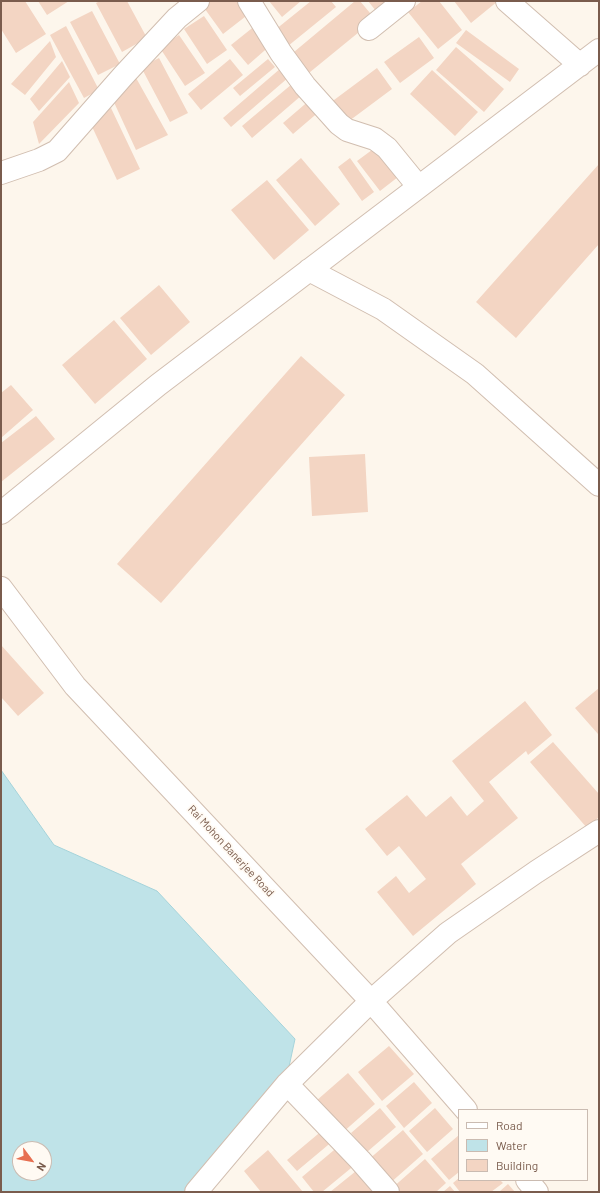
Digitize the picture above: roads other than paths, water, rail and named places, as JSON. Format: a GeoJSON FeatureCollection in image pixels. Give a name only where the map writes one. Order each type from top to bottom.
{"type":"FeatureCollection","features":[{"type":"Feature","properties":{"kind":"street"},"geometry":{"type":"LineString","coordinates":[[1,173],[39,160],[57,151],[122,76],[177,18],[198,1]]}},
{"type":"Feature","properties":{"kind":"street"},"geometry":{"type":"LineString","coordinates":[[249,1],[289,64],[305,86],[339,124],[347,130],[375,139],[387,148],[418,186]]}},
{"type":"Feature","properties":{"kind":"street"},"geometry":{"type":"LineString","coordinates":[[369,29],[404,1]]}},
{"type":"Feature","properties":{"kind":"street"},"geometry":{"type":"LineString","coordinates":[[507,1],[580,65]]}},
{"type":"Feature","properties":{"kind":"street"},"geometry":{"type":"LineString","coordinates":[[1,513],[158,385],[599,50]]}},
{"type":"Feature","properties":{"kind":"street"},"geometry":{"type":"LineString","coordinates":[[309,270],[383,308],[475,374],[599,485]]}},
{"type":"Feature","properties":{"kind":"street","name":"Rai Mohon Banerjee Road"},"geometry":{"type":"LineString","coordinates":[[1,588],[75,686],[371,1001],[465,1109]]}},
{"type":"Feature","properties":{"kind":"street"},"geometry":{"type":"LineString","coordinates":[[196,1192],[287,1084],[371,1001],[448,933],[536,872],[599,831]]}},
{"type":"Feature","properties":{"kind":"street"},"geometry":{"type":"LineString","coordinates":[[287,1084],[360,1160],[388,1192]]}},
{"type":"Feature","properties":{"kind":"street"},"geometry":{"type":"LineString","coordinates":[[528,1181],[537,1192]]}},
{"type":"Feature","properties":{"kind":"water"},"geometry":{"type":"Polygon","coordinates":[[[1,770],[54,845],[157,891],[295,1039],[282,1099],[203,1192],[1,1192],[1,770]]]}}]}
